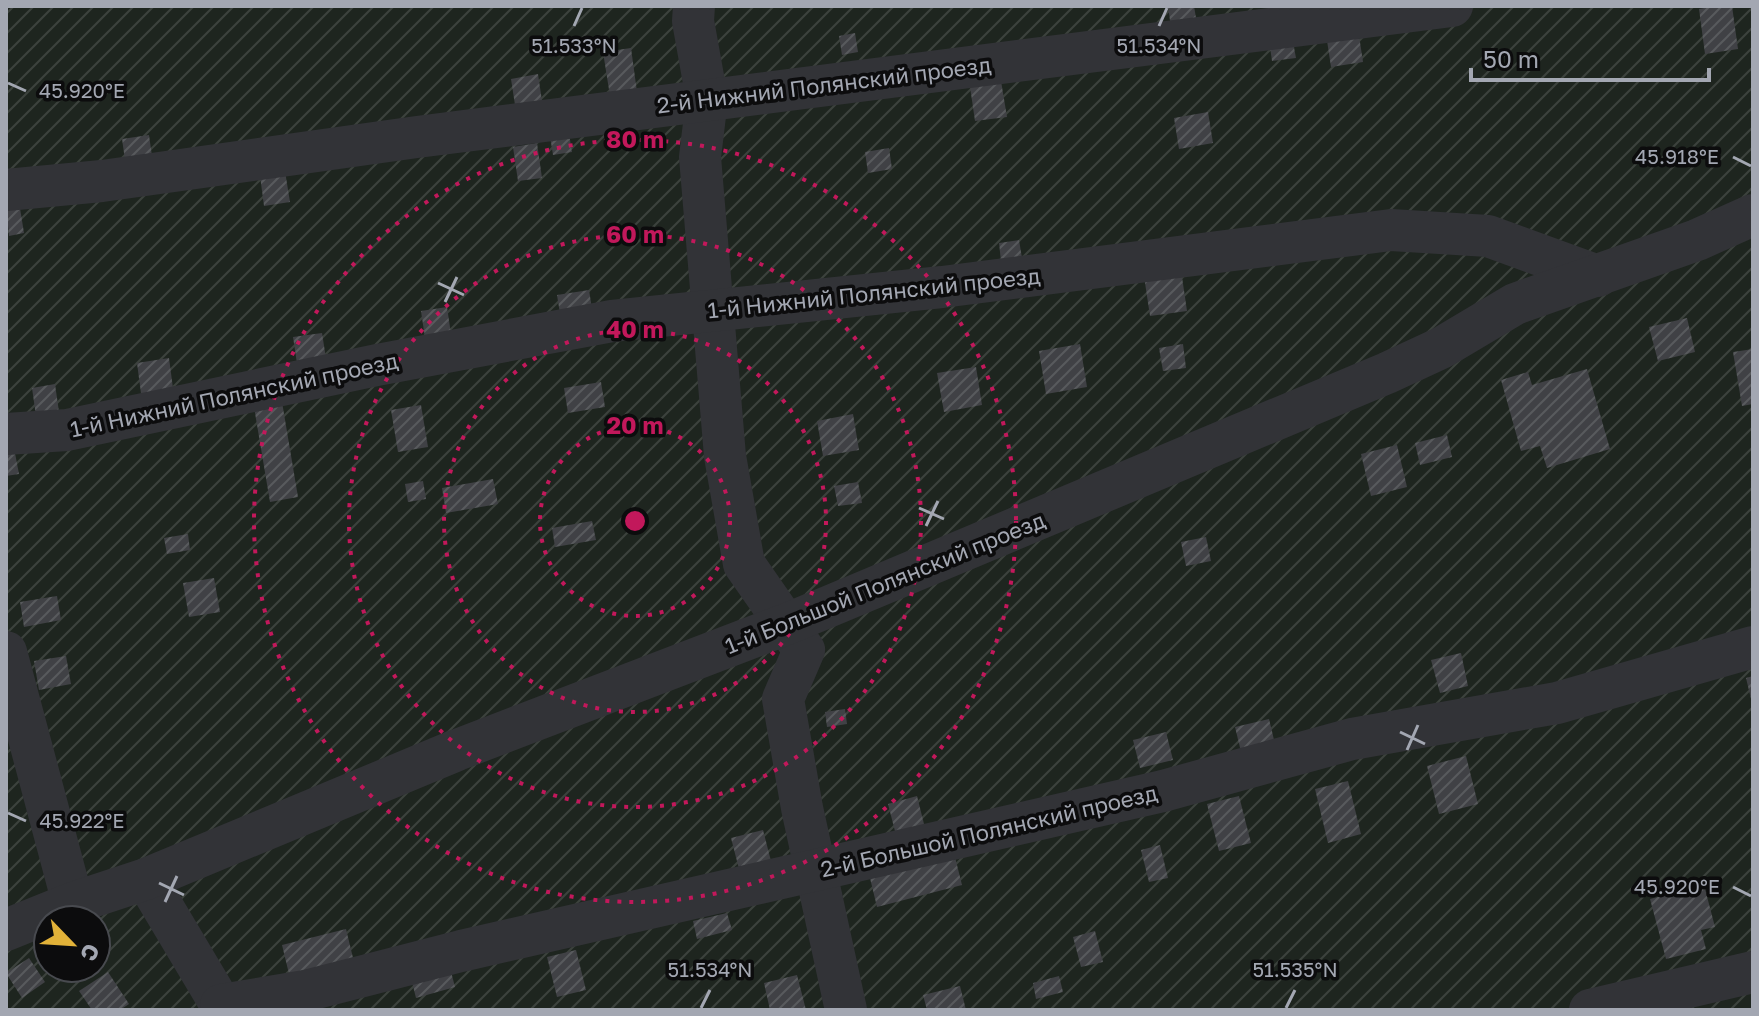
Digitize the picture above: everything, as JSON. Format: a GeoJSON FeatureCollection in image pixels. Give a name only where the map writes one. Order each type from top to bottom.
{"type":"FeatureCollection","features":[{"type":"Feature","properties":{"kind":"street"},"geometry":{"type":"LineString","coordinates":[[694,6],[693,21],[707,99],[700,157],[725,456],[744,564],[804,650],[783,699],[815,871],[846,1010]]}},
{"type":"Feature","properties":{"kind":"street","name":"2-й Нижний Полянский проезд"},"geometry":{"type":"LineString","coordinates":[[6,190],[102,181],[707,99],[1452,6]]}},
{"type":"Feature","properties":{"kind":"street","name":"1-й Большой Полянский проезд"},"geometry":{"type":"LineString","coordinates":[[6,930],[73,903],[146,879],[457,750],[787,624],[1387,373],[1441,348],[1515,304],[1697,240],[1753,215]]}},
{"type":"Feature","properties":{"kind":"street","name":"1-й Нижний Полянский проезд"},"geometry":{"type":"LineString","coordinates":[[6,434],[67,430],[377,365],[612,321],[942,287],[1391,230],[1488,236],[1598,276]]}},
{"type":"Feature","properties":{"kind":"street","name":"2-й Большой Полянский проезд"},"geometry":{"type":"LineString","coordinates":[[223,1008],[1163,791],[1352,739],[1557,703],[1753,647]]}},
{"type":"Feature","properties":{"kind":"street"},"geometry":{"type":"LineString","coordinates":[[6,950],[73,903],[7,659]]}},
{"type":"Feature","properties":{"kind":"street"},"geometry":{"type":"LineString","coordinates":[[146,879],[223,1008]]}},
{"type":"Feature","properties":{"kind":"street"},"geometry":{"type":"LineString","coordinates":[[1590,1010],[1753,972]]}},
{"type":"Feature","properties":{"kind":"shaded area"},"geometry":{"type":"Polygon","coordinates":[[[6,6],[1753,6],[1753,1010],[6,1010],[6,6]]]}},
{"type":"Feature","properties":{"kind":"building"},"geometry":{"type":"Polygon","coordinates":[[[1168,6],[1194,6],[1197,24],[1171,28],[1168,6]]]}},
{"type":"Feature","properties":{"kind":"building"},"geometry":{"type":"Polygon","coordinates":[[[1732,6],[1738,49],[1705,54],[1699,9],[1732,6]]]}},
{"type":"Feature","properties":{"kind":"building"},"geometry":{"type":"Polygon","coordinates":[[[1358,29],[1363,62],[1331,67],[1326,34],[1358,29]]]}},
{"type":"Feature","properties":{"kind":"building"},"geometry":{"type":"Polygon","coordinates":[[[855,33],[858,52],[842,55],[839,36],[855,33]]]}},
{"type":"Feature","properties":{"kind":"building"},"geometry":{"type":"Polygon","coordinates":[[[1292,37],[1296,58],[1272,61],[1269,40],[1292,37]]]}},
{"type":"Feature","properties":{"kind":"building"},"geometry":{"type":"Polygon","coordinates":[[[631,48],[637,92],[610,96],[603,52],[631,48]]]}},
{"type":"Feature","properties":{"kind":"building"},"geometry":{"type":"Polygon","coordinates":[[[538,74],[542,101],[515,105],[511,79],[538,74]]]}},
{"type":"Feature","properties":{"kind":"building"},"geometry":{"type":"Polygon","coordinates":[[[1000,75],[1007,117],[975,121],[969,80],[1000,75]]]}},
{"type":"Feature","properties":{"kind":"building"},"geometry":{"type":"Polygon","coordinates":[[[1208,112],[1213,143],[1179,149],[1174,118],[1208,112]]]}},
{"type":"Feature","properties":{"kind":"building"},"geometry":{"type":"Polygon","coordinates":[[[568,127],[572,152],[553,155],[549,130],[568,127]]]}},
{"type":"Feature","properties":{"kind":"building"},"geometry":{"type":"Polygon","coordinates":[[[149,135],[152,156],[125,160],[122,139],[149,135]]]}},
{"type":"Feature","properties":{"kind":"building"},"geometry":{"type":"Polygon","coordinates":[[[537,143],[542,178],[518,181],[513,147],[537,143]]]}},
{"type":"Feature","properties":{"kind":"building"},"geometry":{"type":"Polygon","coordinates":[[[889,148],[892,169],[868,173],[865,152],[889,148]]]}},
{"type":"Feature","properties":{"kind":"building"},"geometry":{"type":"Polygon","coordinates":[[[284,165],[290,202],[264,206],[259,168],[284,165]]]}},
{"type":"Feature","properties":{"kind":"building"},"geometry":{"type":"Polygon","coordinates":[[[19,202],[24,233],[9,236],[6,204],[19,202]]]}},
{"type":"Feature","properties":{"kind":"building"},"geometry":{"type":"Polygon","coordinates":[[[1019,240],[1022,258],[1001,261],[999,243],[1019,240]]]}},
{"type":"Feature","properties":{"kind":"building"},"geometry":{"type":"Polygon","coordinates":[[[1181,270],[1187,311],[1150,316],[1144,276],[1181,270]]]}},
{"type":"Feature","properties":{"kind":"building"},"geometry":{"type":"Polygon","coordinates":[[[589,290],[593,315],[561,320],[557,295],[589,290]]]}},
{"type":"Feature","properties":{"kind":"building"},"geometry":{"type":"Polygon","coordinates":[[[447,307],[451,334],[425,338],[421,311],[447,307]]]}},
{"type":"Feature","properties":{"kind":"building"},"geometry":{"type":"Polygon","coordinates":[[[1687,318],[1695,352],[1658,361],[1649,327],[1687,318]]]}},
{"type":"Feature","properties":{"kind":"building"},"geometry":{"type":"Polygon","coordinates":[[[322,333],[327,365],[298,370],[293,337],[322,333]]]}},
{"type":"Feature","properties":{"kind":"building"},"geometry":{"type":"Polygon","coordinates":[[[1080,344],[1087,387],[1046,394],[1039,351],[1080,344]]]}},
{"type":"Feature","properties":{"kind":"building"},"geometry":{"type":"Polygon","coordinates":[[[1183,344],[1186,368],[1163,371],[1159,348],[1183,344]]]}},
{"type":"Feature","properties":{"kind":"building"},"geometry":{"type":"Polygon","coordinates":[[[1753,349],[1753,404],[1742,406],[1733,352],[1753,349]]]}},
{"type":"Feature","properties":{"kind":"building"},"geometry":{"type":"Polygon","coordinates":[[[169,358],[174,396],[142,401],[137,363],[169,358]]]}},
{"type":"Feature","properties":{"kind":"building"},"geometry":{"type":"Polygon","coordinates":[[[976,367],[982,405],[944,412],[937,373],[976,367]]]}},
{"type":"Feature","properties":{"kind":"building"},"geometry":{"type":"Polygon","coordinates":[[[1587,369],[1610,449],[1547,468],[1540,446],[1521,451],[1501,380],[1528,372],[1532,385],[1587,369]]]}},
{"type":"Feature","properties":{"kind":"building"},"geometry":{"type":"Polygon","coordinates":[[[601,382],[605,407],[568,413],[564,388],[601,382]]]}},
{"type":"Feature","properties":{"kind":"building"},"geometry":{"type":"Polygon","coordinates":[[[55,384],[59,412],[36,416],[32,388],[55,384]]]}},
{"type":"Feature","properties":{"kind":"building"},"geometry":{"type":"Polygon","coordinates":[[[282,402],[298,497],[270,502],[254,407],[282,402]]]}},
{"type":"Feature","properties":{"kind":"building"},"geometry":{"type":"Polygon","coordinates":[[[421,405],[428,447],[398,452],[391,410],[421,405]]]}},
{"type":"Feature","properties":{"kind":"building"},"geometry":{"type":"Polygon","coordinates":[[[853,414],[859,450],[823,456],[817,421],[853,414]]]}},
{"type":"Feature","properties":{"kind":"building"},"geometry":{"type":"Polygon","coordinates":[[[1447,435],[1452,457],[1420,465],[1415,443],[1447,435]]]}},
{"type":"Feature","properties":{"kind":"building"},"geometry":{"type":"Polygon","coordinates":[[[1397,445],[1407,487],[1371,496],[1361,454],[1397,445]]]}},
{"type":"Feature","properties":{"kind":"building"},"geometry":{"type":"Polygon","coordinates":[[[14,448],[19,474],[6,476],[6,449],[14,448]]]}},
{"type":"Feature","properties":{"kind":"building"},"geometry":{"type":"Polygon","coordinates":[[[493,479],[498,504],[446,513],[442,488],[493,479]]]}},
{"type":"Feature","properties":{"kind":"building"},"geometry":{"type":"Polygon","coordinates":[[[423,481],[426,499],[408,502],[405,484],[423,481]]]}},
{"type":"Feature","properties":{"kind":"building"},"geometry":{"type":"Polygon","coordinates":[[[858,482],[862,503],[838,506],[834,486],[858,482]]]}},
{"type":"Feature","properties":{"kind":"building"},"geometry":{"type":"Polygon","coordinates":[[[592,521],[596,540],[555,547],[552,528],[592,521]]]}},
{"type":"Feature","properties":{"kind":"building"},"geometry":{"type":"Polygon","coordinates":[[[188,534],[190,550],[167,554],[164,538],[188,534]]]}},
{"type":"Feature","properties":{"kind":"building"},"geometry":{"type":"Polygon","coordinates":[[[1206,537],[1211,561],[1186,566],[1181,542],[1206,537]]]}},
{"type":"Feature","properties":{"kind":"building"},"geometry":{"type":"Polygon","coordinates":[[[214,578],[220,612],[189,617],[183,583],[214,578]]]}},
{"type":"Feature","properties":{"kind":"building"},"geometry":{"type":"Polygon","coordinates":[[[57,596],[61,620],[24,627],[20,602],[57,596]]]}},
{"type":"Feature","properties":{"kind":"building"},"geometry":{"type":"Polygon","coordinates":[[[1461,653],[1468,686],[1440,693],[1431,660],[1461,653]]]}},
{"type":"Feature","properties":{"kind":"building"},"geometry":{"type":"Polygon","coordinates":[[[66,656],[71,684],[39,690],[34,661],[66,656]]]}},
{"type":"Feature","properties":{"kind":"building"},"geometry":{"type":"Polygon","coordinates":[[[1753,676],[1753,703],[1752,703],[1746,678],[1753,676]]]}},
{"type":"Feature","properties":{"kind":"building"},"geometry":{"type":"Polygon","coordinates":[[[845,709],[847,724],[827,727],[825,712],[845,709]]]}},
{"type":"Feature","properties":{"kind":"building"},"geometry":{"type":"Polygon","coordinates":[[[1269,719],[1276,748],[1242,756],[1235,727],[1269,719]]]}},
{"type":"Feature","properties":{"kind":"building"},"geometry":{"type":"Polygon","coordinates":[[[1166,732],[1173,760],[1140,768],[1133,740],[1166,732]]]}},
{"type":"Feature","properties":{"kind":"building"},"geometry":{"type":"Polygon","coordinates":[[[1466,756],[1478,804],[1439,814],[1427,766],[1466,756]]]}},
{"type":"Feature","properties":{"kind":"building"},"geometry":{"type":"Polygon","coordinates":[[[1348,781],[1361,834],[1328,843],[1315,789],[1348,781]]]}},
{"type":"Feature","properties":{"kind":"building"},"geometry":{"type":"Polygon","coordinates":[[[917,796],[925,828],[896,835],[888,804],[917,796]]]}},
{"type":"Feature","properties":{"kind":"building"},"geometry":{"type":"Polygon","coordinates":[[[1239,796],[1251,843],[1219,851],[1207,804],[1239,796]]]}},
{"type":"Feature","properties":{"kind":"building"},"geometry":{"type":"Polygon","coordinates":[[[763,830],[771,861],[739,869],[731,838],[763,830]]]}},
{"type":"Feature","properties":{"kind":"building"},"geometry":{"type":"Polygon","coordinates":[[[1160,845],[1168,878],[1149,882],[1141,850],[1160,845]]]}},
{"type":"Feature","properties":{"kind":"building"},"geometry":{"type":"Polygon","coordinates":[[[954,853],[962,885],[877,907],[869,874],[954,853]]]}},
{"type":"Feature","properties":{"kind":"building"},"geometry":{"type":"Polygon","coordinates":[[[1704,885],[1715,927],[1701,930],[1706,949],[1666,959],[1650,899],[1704,885]]]}},
{"type":"Feature","properties":{"kind":"building"},"geometry":{"type":"Polygon","coordinates":[[[727,913],[732,930],[697,939],[693,921],[727,913]]]}},
{"type":"Feature","properties":{"kind":"building"},"geometry":{"type":"Polygon","coordinates":[[[346,929],[354,962],[290,978],[282,945],[346,929]]]}},
{"type":"Feature","properties":{"kind":"building"},"geometry":{"type":"Polygon","coordinates":[[[1095,931],[1103,962],[1081,967],[1073,937],[1095,931]]]}},
{"type":"Feature","properties":{"kind":"building"},"geometry":{"type":"Polygon","coordinates":[[[576,950],[586,990],[557,997],[547,957],[576,950]]]}},
{"type":"Feature","properties":{"kind":"building"},"geometry":{"type":"Polygon","coordinates":[[[29,958],[32,962],[32,984],[42,984],[22,998],[6,973],[29,958]]]}},
{"type":"Feature","properties":{"kind":"building"},"geometry":{"type":"Polygon","coordinates":[[[450,968],[455,987],[416,998],[411,978],[450,968]]]}},
{"type":"Feature","properties":{"kind":"building"},"geometry":{"type":"Polygon","coordinates":[[[797,975],[806,1010],[770,1010],[764,983],[797,975]]]}},
{"type":"Feature","properties":{"kind":"building"},"geometry":{"type":"Polygon","coordinates":[[[1059,976],[1063,992],[1036,999],[1033,983],[1059,976]]]}},
{"type":"Feature","properties":{"kind":"building"},"geometry":{"type":"Polygon","coordinates":[[[112,978],[129,1004],[120,1010],[92,1010],[79,991],[90,984],[112,984],[112,978]]]}},
{"type":"Feature","properties":{"kind":"building"},"geometry":{"type":"Polygon","coordinates":[[[960,986],[966,1010],[927,1010],[923,995],[960,986]]]}}]}
